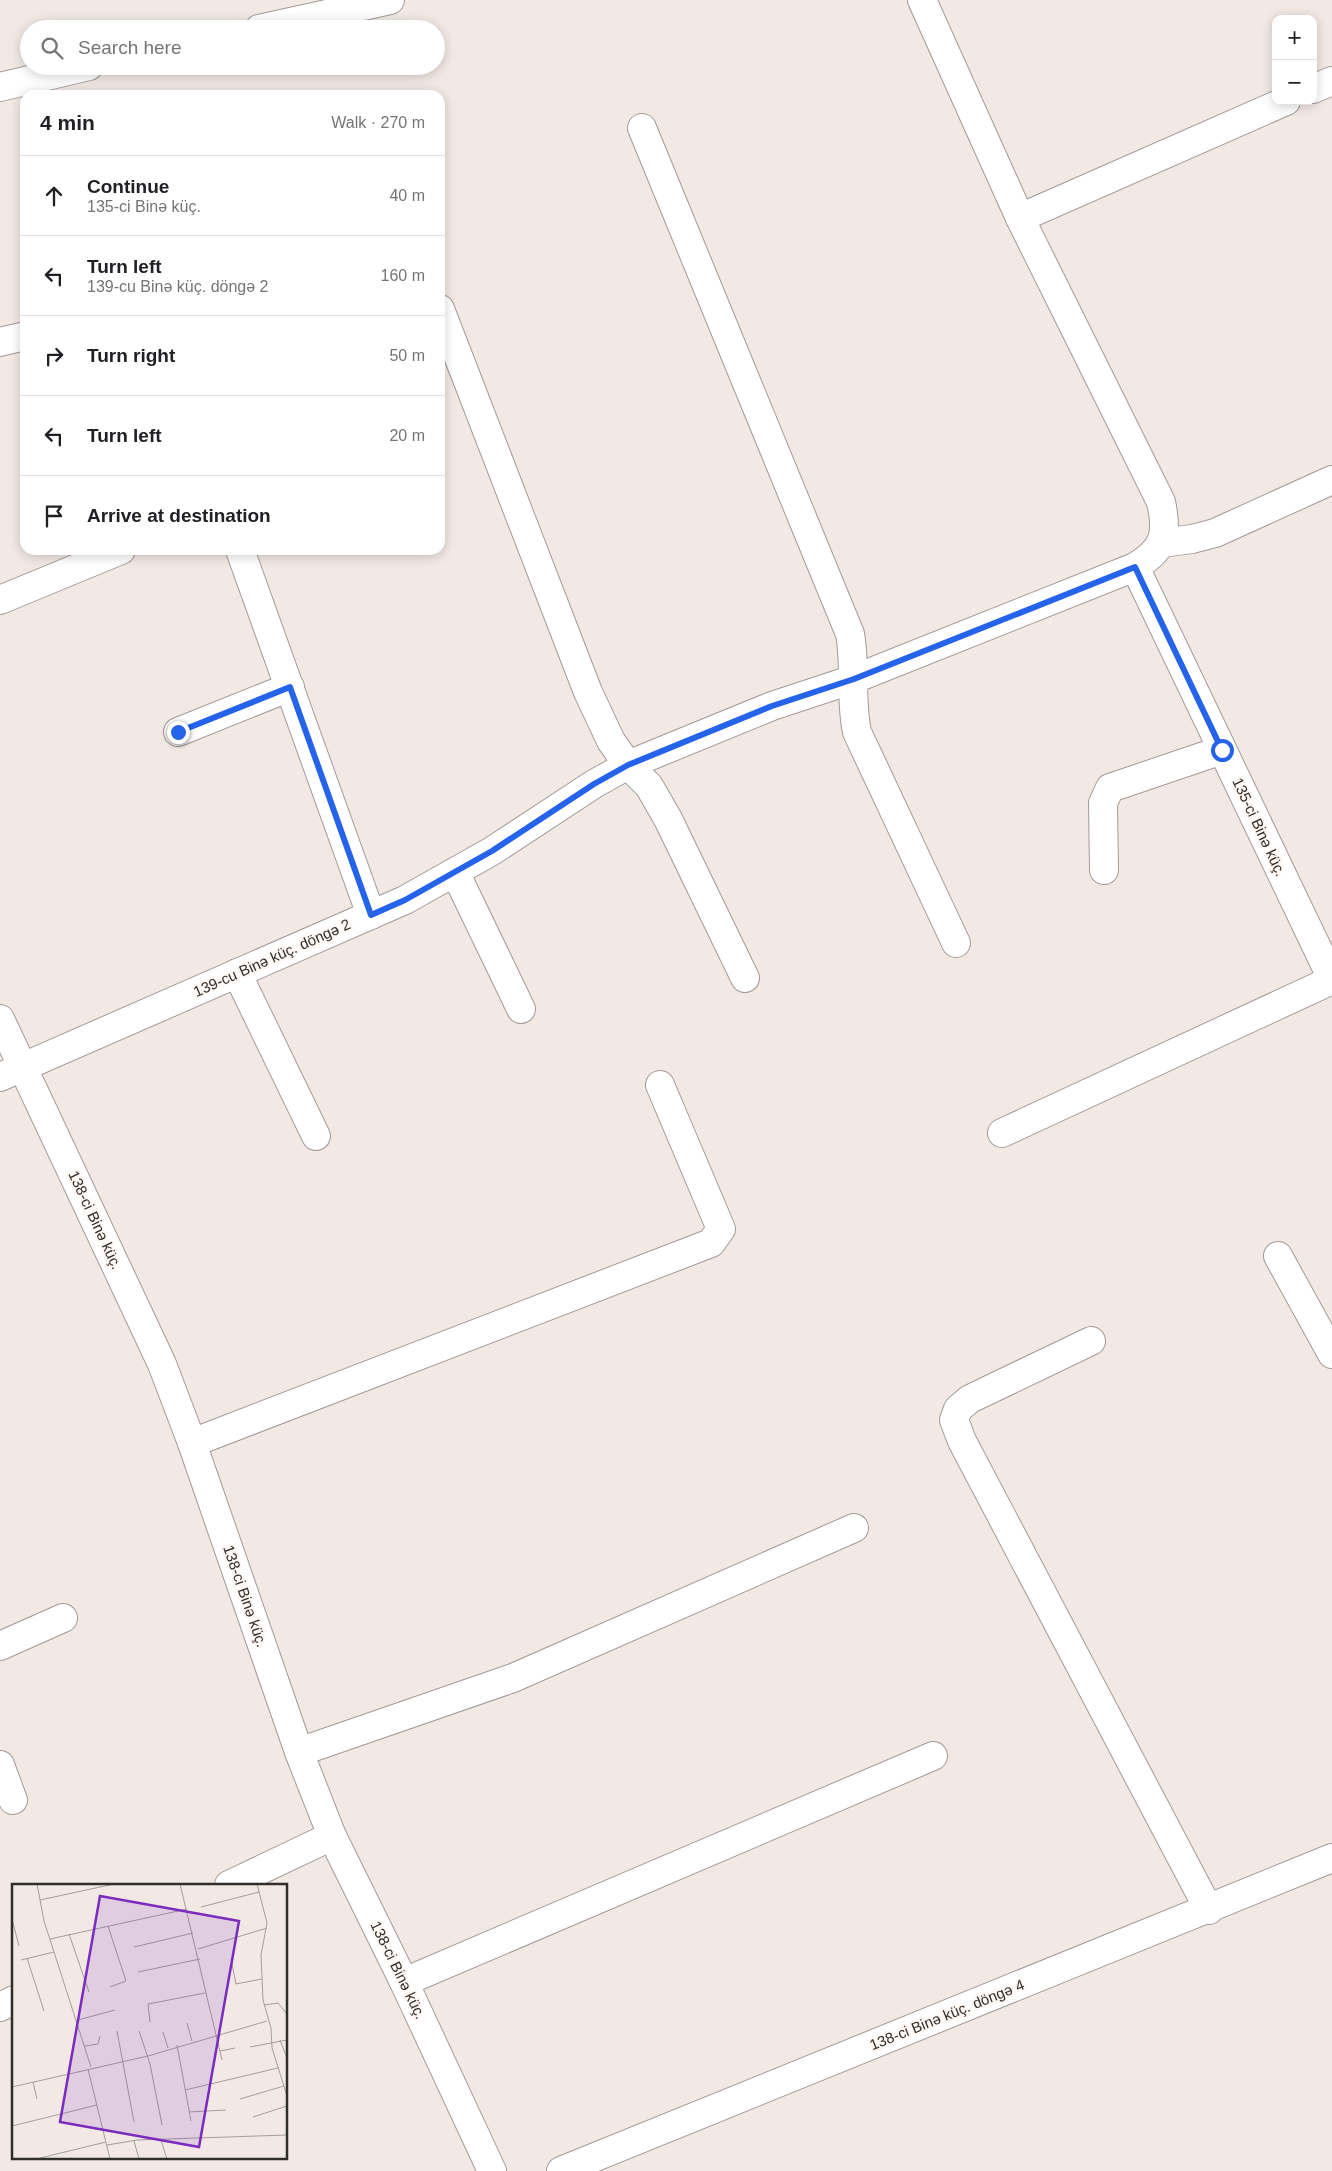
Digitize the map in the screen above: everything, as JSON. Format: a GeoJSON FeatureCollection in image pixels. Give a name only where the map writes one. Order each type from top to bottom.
{"type":"FeatureCollection","features":[{"type":"Feature","properties":{"kind":"street"},"geometry":{"type":"LineString","coordinates":[[294,20],[361,3],[390,0]]}},
{"type":"Feature","properties":{"kind":"street"},"geometry":{"type":"LineString","coordinates":[[922,0],[1020,218],[1161,502],[1166,524],[1162,542],[1192,539],[1215,533],[1332,480]]}},
{"type":"Feature","properties":{"kind":"street"},"geometry":{"type":"LineString","coordinates":[[0,87],[51,75]]}},
{"type":"Feature","properties":{"kind":"street"},"geometry":{"type":"LineString","coordinates":[[1317,87],[1332,81]]}},
{"type":"Feature","properties":{"kind":"street"},"geometry":{"type":"LineString","coordinates":[[1020,218],[1277,105]]}},
{"type":"Feature","properties":{"kind":"street"},"geometry":{"type":"LineString","coordinates":[[642,128],[850,634],[854,657],[852,710],[856,732],[956,943]]}},
{"type":"Feature","properties":{"kind":"street"},"geometry":{"type":"LineString","coordinates":[[445,322],[588,692],[611,741],[628,765],[649,786],[668,820],[745,978]]}},
{"type":"Feature","properties":{"kind":"street"},"geometry":{"type":"LineString","coordinates":[[0,342],[20,337]]}},
{"type":"Feature","properties":{"kind":"street","name":"139-cu Binə küç. döngə 2"},"geometry":{"type":"LineString","coordinates":[[12,1072],[405,900],[492,851],[594,784],[628,765],[772,706],[854,679],[1135,567],[1149,559],[1162,542]]}},
{"type":"Feature","properties":{"kind":"street"},"geometry":{"type":"LineString","coordinates":[[0,600],[109,555]]}},
{"type":"Feature","properties":{"kind":"street"},"geometry":{"type":"LineString","coordinates":[[242,555],[371,915]]}},
{"type":"Feature","properties":{"kind":"street","name":"135-ci Binə küç."},"geometry":{"type":"LineString","coordinates":[[1135,567],[1332,979]]}},
{"type":"Feature","properties":{"kind":"street"},"geometry":{"type":"LineString","coordinates":[[178,732],[290,687]]}},
{"type":"Feature","properties":{"kind":"street"},"geometry":{"type":"LineString","coordinates":[[1104,870],[1103,803],[1110,788],[1222,750]]}},
{"type":"Feature","properties":{"kind":"street"},"geometry":{"type":"LineString","coordinates":[[455,872],[521,1010]]}},
{"type":"Feature","properties":{"kind":"street"},"geometry":{"type":"LineString","coordinates":[[237,974],[316,1136]]}},
{"type":"Feature","properties":{"kind":"street"},"geometry":{"type":"LineString","coordinates":[[1002,1133],[1332,979]]}},
{"type":"Feature","properties":{"kind":"street","name":"138-ci Binə küç."},"geometry":{"type":"LineString","coordinates":[[0,1019],[12,1072],[162,1364],[192,1443],[299,1752],[332,1836],[404,1982],[492,2171]]}},
{"type":"Feature","properties":{"kind":"street"},"geometry":{"type":"LineString","coordinates":[[192,1443],[711,1243],[721,1229],[660,1085]]}},
{"type":"Feature","properties":{"kind":"street"},"geometry":{"type":"LineString","coordinates":[[1278,1256],[1332,1354]]}},
{"type":"Feature","properties":{"kind":"street"},"geometry":{"type":"LineString","coordinates":[[1091,1342],[970,1399],[958,1409],[954,1420],[966,1449],[1209,1910]]}},
{"type":"Feature","properties":{"kind":"street"},"geometry":{"type":"LineString","coordinates":[[299,1752],[513,1678],[854,1528]]}},
{"type":"Feature","properties":{"kind":"street"},"geometry":{"type":"LineString","coordinates":[[0,1646],[63,1618]]}},
{"type":"Feature","properties":{"kind":"street"},"geometry":{"type":"LineString","coordinates":[[404,1982],[933,1756]]}},
{"type":"Feature","properties":{"kind":"street"},"geometry":{"type":"LineString","coordinates":[[0,1765],[13,1800]]}},
{"type":"Feature","properties":{"kind":"street"},"geometry":{"type":"LineString","coordinates":[[231,1884],[332,1836]]}},
{"type":"Feature","properties":{"kind":"street","name":"138-ci Binə küç. döngə 4"},"geometry":{"type":"LineString","coordinates":[[561,2171],[1209,1910],[1332,1858]]}},
{"type":"Feature","properties":{"kind":"street"},"geometry":{"type":"LineString","coordinates":[[0,2007],[12,2001]]}},
{"type":"Feature","properties":{"kind":"route"},"geometry":{"type":"LineString","coordinates":[[178,732],[290,687],[371,915],[405,900],[492,851],[594,784],[628,765],[772,706],[854,679],[1135,567],[1222,750]]}}]}
